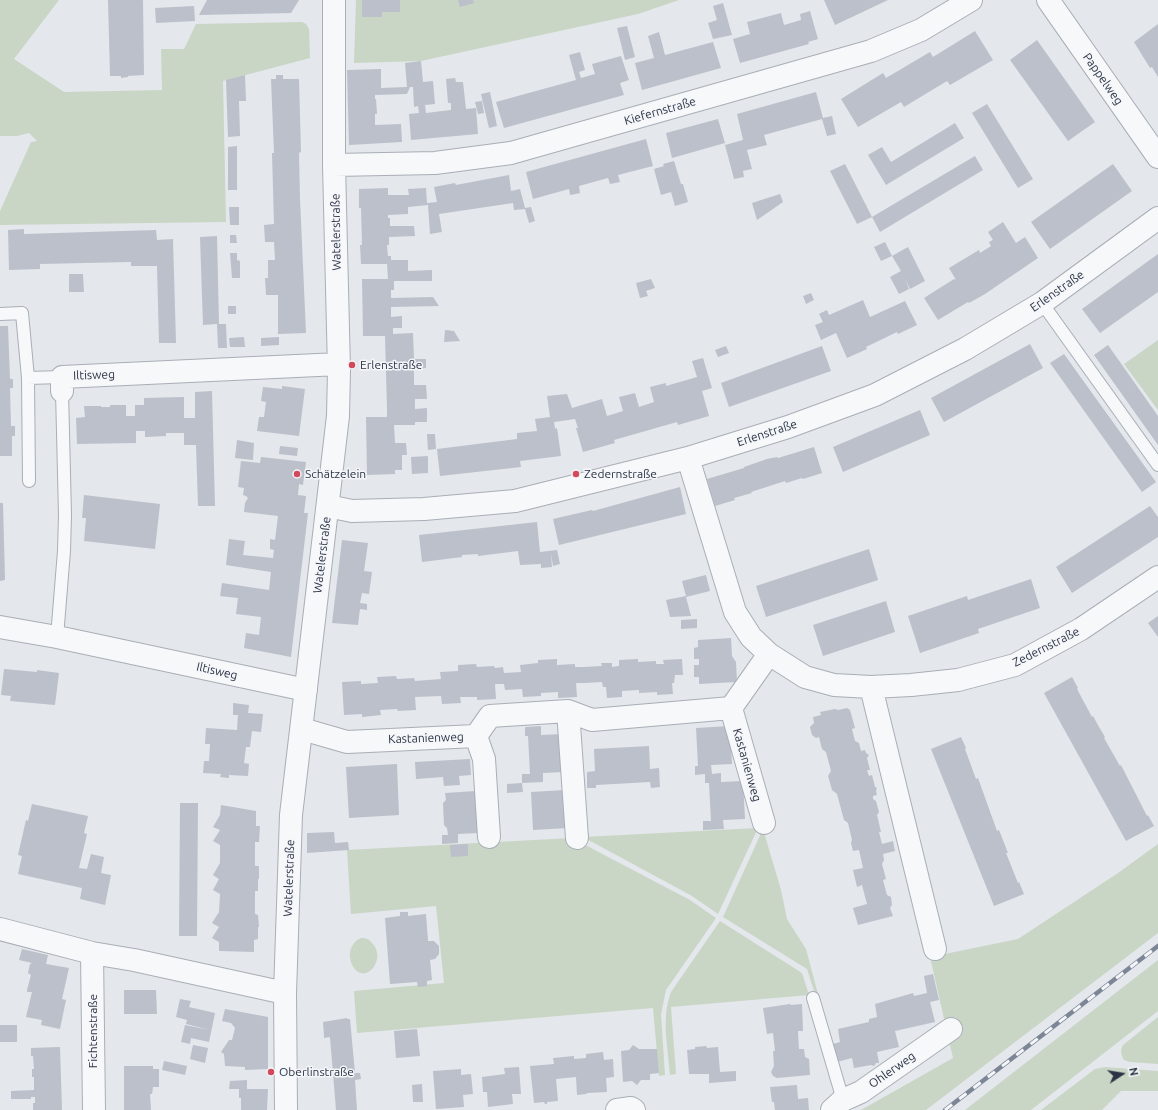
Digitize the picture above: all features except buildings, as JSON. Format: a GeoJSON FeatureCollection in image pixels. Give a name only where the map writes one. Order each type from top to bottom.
{"type":"FeatureCollection","features":[{"type":"Feature","properties":{"kind":"street","name":"Watelerstraße"},"geometry":{"type":"LineString","coordinates":[[286,1110],[285,993],[291,815],[338,416],[339,364],[334,165],[334,0]]}},
{"type":"Feature","properties":{"kind":"street","name":"Kiefernstraße"},"geometry":{"type":"LineString","coordinates":[[334,165],[435,163],[511,153],[872,50],[920,30],[971,0]]}},
{"type":"Feature","properties":{"kind":"street","name":"Pappelweg"},"geometry":{"type":"LineString","coordinates":[[1048,0],[1157,154]]}},
{"type":"Feature","properties":{"kind":"street","name":"Erlenstraße"},"geometry":{"type":"LineString","coordinates":[[328,506],[352,511],[424,510],[515,501],[688,458],[788,427],[875,395],[965,350],[1042,303],[1158,218]]}},
{"type":"Feature","properties":{"kind":"street","name":"Iltisweg"},"geometry":{"type":"LineString","coordinates":[[62,384],[339,364]]}},
{"type":"Feature","properties":{"kind":"street","name":"Zedernstraße"},"geometry":{"type":"LineString","coordinates":[[688,458],[735,612],[751,637],[769,654],[805,677],[834,685],[871,687],[911,685],[958,680],[1016,665],[1081,629],[1158,577]]}},
{"type":"Feature","properties":{"kind":"street","name":"Iltisweg"},"geometry":{"type":"LineString","coordinates":[[0,627],[57,636],[306,690]]}},
{"type":"Feature","properties":{"kind":"street"},"geometry":{"type":"LineString","coordinates":[[731,708],[769,654]]}},
{"type":"Feature","properties":{"kind":"street"},"geometry":{"type":"LineString","coordinates":[[871,687],[935,949]]}},
{"type":"Feature","properties":{"kind":"street","name":"Kastanienweg"},"geometry":{"type":"LineString","coordinates":[[302,729],[347,742],[476,736],[490,716],[568,711],[592,720],[731,708],[764,823]]}},
{"type":"Feature","properties":{"kind":"street"},"geometry":{"type":"LineString","coordinates":[[568,711],[578,838]]}},
{"type":"Feature","properties":{"kind":"street"},"geometry":{"type":"LineString","coordinates":[[476,736],[484,759],[489,837]]}},
{"type":"Feature","properties":{"kind":"street"},"geometry":{"type":"LineString","coordinates":[[0,929],[92,953],[134,960],[285,993]]}},
{"type":"Feature","properties":{"kind":"street","name":"Fichtenstraße"},"geometry":{"type":"LineString","coordinates":[[92,953],[94,1110]]}},
{"type":"Feature","properties":{"kind":"street","name":"Ohlerweg"},"geometry":{"type":"LineString","coordinates":[[837,1105],[861,1092],[951,1029]]}},
{"type":"Feature","properties":{"kind":"street"},"geometry":{"type":"LineString","coordinates":[[617,1110],[631,1108],[634,1110]]}},
{"type":"Feature","properties":{"kind":"lane"},"geometry":{"type":"LineString","coordinates":[[1042,303],[1158,465]]}},
{"type":"Feature","properties":{"kind":"lane"},"geometry":{"type":"LineString","coordinates":[[0,314],[22,314],[28,378],[29,481]]}},
{"type":"Feature","properties":{"kind":"lane"},"geometry":{"type":"LineString","coordinates":[[28,378],[62,384]]}},
{"type":"Feature","properties":{"kind":"lane","name":"Iltisweg"},"geometry":{"type":"LineString","coordinates":[[57,636],[64,552],[65,515],[62,384]]}},
{"type":"Feature","properties":{"kind":"lane"},"geometry":{"type":"LineString","coordinates":[[813,998],[837,1105]]}},
{"type":"Feature","properties":{"kind":"green space"},"geometry":{"type":"Polygon","coordinates":[[[0,0],[59,0],[14,59],[64,92],[162,90],[161,49],[184,49],[196,24],[302,22],[306,24],[309,29],[310,58],[223,81],[226,222],[0,225],[0,211],[31,142],[37,141],[29,133],[17,136],[0,136],[0,0]]]}},
{"type":"Feature","properties":{"kind":"green space"},"geometry":{"type":"Polygon","coordinates":[[[356,0],[679,0],[638,14],[421,61],[354,63],[356,0]]]}},
{"type":"Feature","properties":{"kind":"green space"},"geometry":{"type":"Polygon","coordinates":[[[1158,340],[1158,410],[1124,364],[1158,340]]]}},
{"type":"Feature","properties":{"kind":"green space"},"geometry":{"type":"Polygon","coordinates":[[[758,828],[718,914],[692,896],[583,837],[758,828]]]}},
{"type":"Feature","properties":{"kind":"green space"},"geometry":{"type":"Polygon","coordinates":[[[763,829],[781,890],[787,919],[806,949],[818,994],[815,994],[807,969],[723,917],[763,829]]]}},
{"type":"Feature","properties":{"kind":"green space"},"geometry":{"type":"Polygon","coordinates":[[[572,838],[690,900],[716,918],[666,990],[661,1014],[665,1075],[659,1076],[653,1008],[357,1033],[354,991],[444,983],[436,906],[351,914],[347,850],[572,838]]]}},
{"type":"Feature","properties":{"kind":"green space"},"geometry":{"type":"Polygon","coordinates":[[[1158,844],[1158,933],[926,1110],[861,1110],[953,1058],[930,957],[1018,939],[1118,873],[1158,844]]]}},
{"type":"Feature","properties":{"kind":"green space"},"geometry":{"type":"Polygon","coordinates":[[[720,921],[802,973],[809,995],[671,1007],[676,1074],[670,1075],[666,1012],[671,992],[720,921]]]}},
{"type":"Feature","properties":{"kind":"green space"},"geometry":{"type":"Polygon","coordinates":[[[361,938],[367,939],[371,942],[376,949],[377,956],[374,968],[369,972],[364,973],[359,972],[354,968],[350,960],[350,951],[354,943],[361,938]]]}},
{"type":"Feature","properties":{"kind":"green space"},"geometry":{"type":"Polygon","coordinates":[[[1158,960],[1158,1011],[1031,1110],[965,1110],[1158,960]]]}},
{"type":"Feature","properties":{"kind":"green space"},"geometry":{"type":"Polygon","coordinates":[[[1158,1017],[1158,1064],[1130,1062],[1124,1060],[1121,1052],[1123,1045],[1158,1017]]]}},
{"type":"Feature","properties":{"kind":"green space"},"geometry":{"type":"Polygon","coordinates":[[[1105,1067],[1158,1071],[1158,1091],[1121,1091],[1102,1110],[1041,1110],[1095,1069],[1105,1067]]]}},
{"type":"Feature","properties":{"kind":"railway"},"geometry":{"type":"LineString","coordinates":[[945,1110],[1158,946]]}},
{"type":"Feature","properties":{"kind":"place","name":"Erlenstraße"},"geometry":{"type":"Point","coordinates":[352,365]}},
{"type":"Feature","properties":{"kind":"place","name":"Schätzelein"},"geometry":{"type":"Point","coordinates":[297,474]}},
{"type":"Feature","properties":{"kind":"place","name":"Zedernstraße"},"geometry":{"type":"Point","coordinates":[576,474]}},
{"type":"Feature","properties":{"kind":"place","name":"Oberlinstraße"},"geometry":{"type":"Point","coordinates":[271,1072]}}]}
